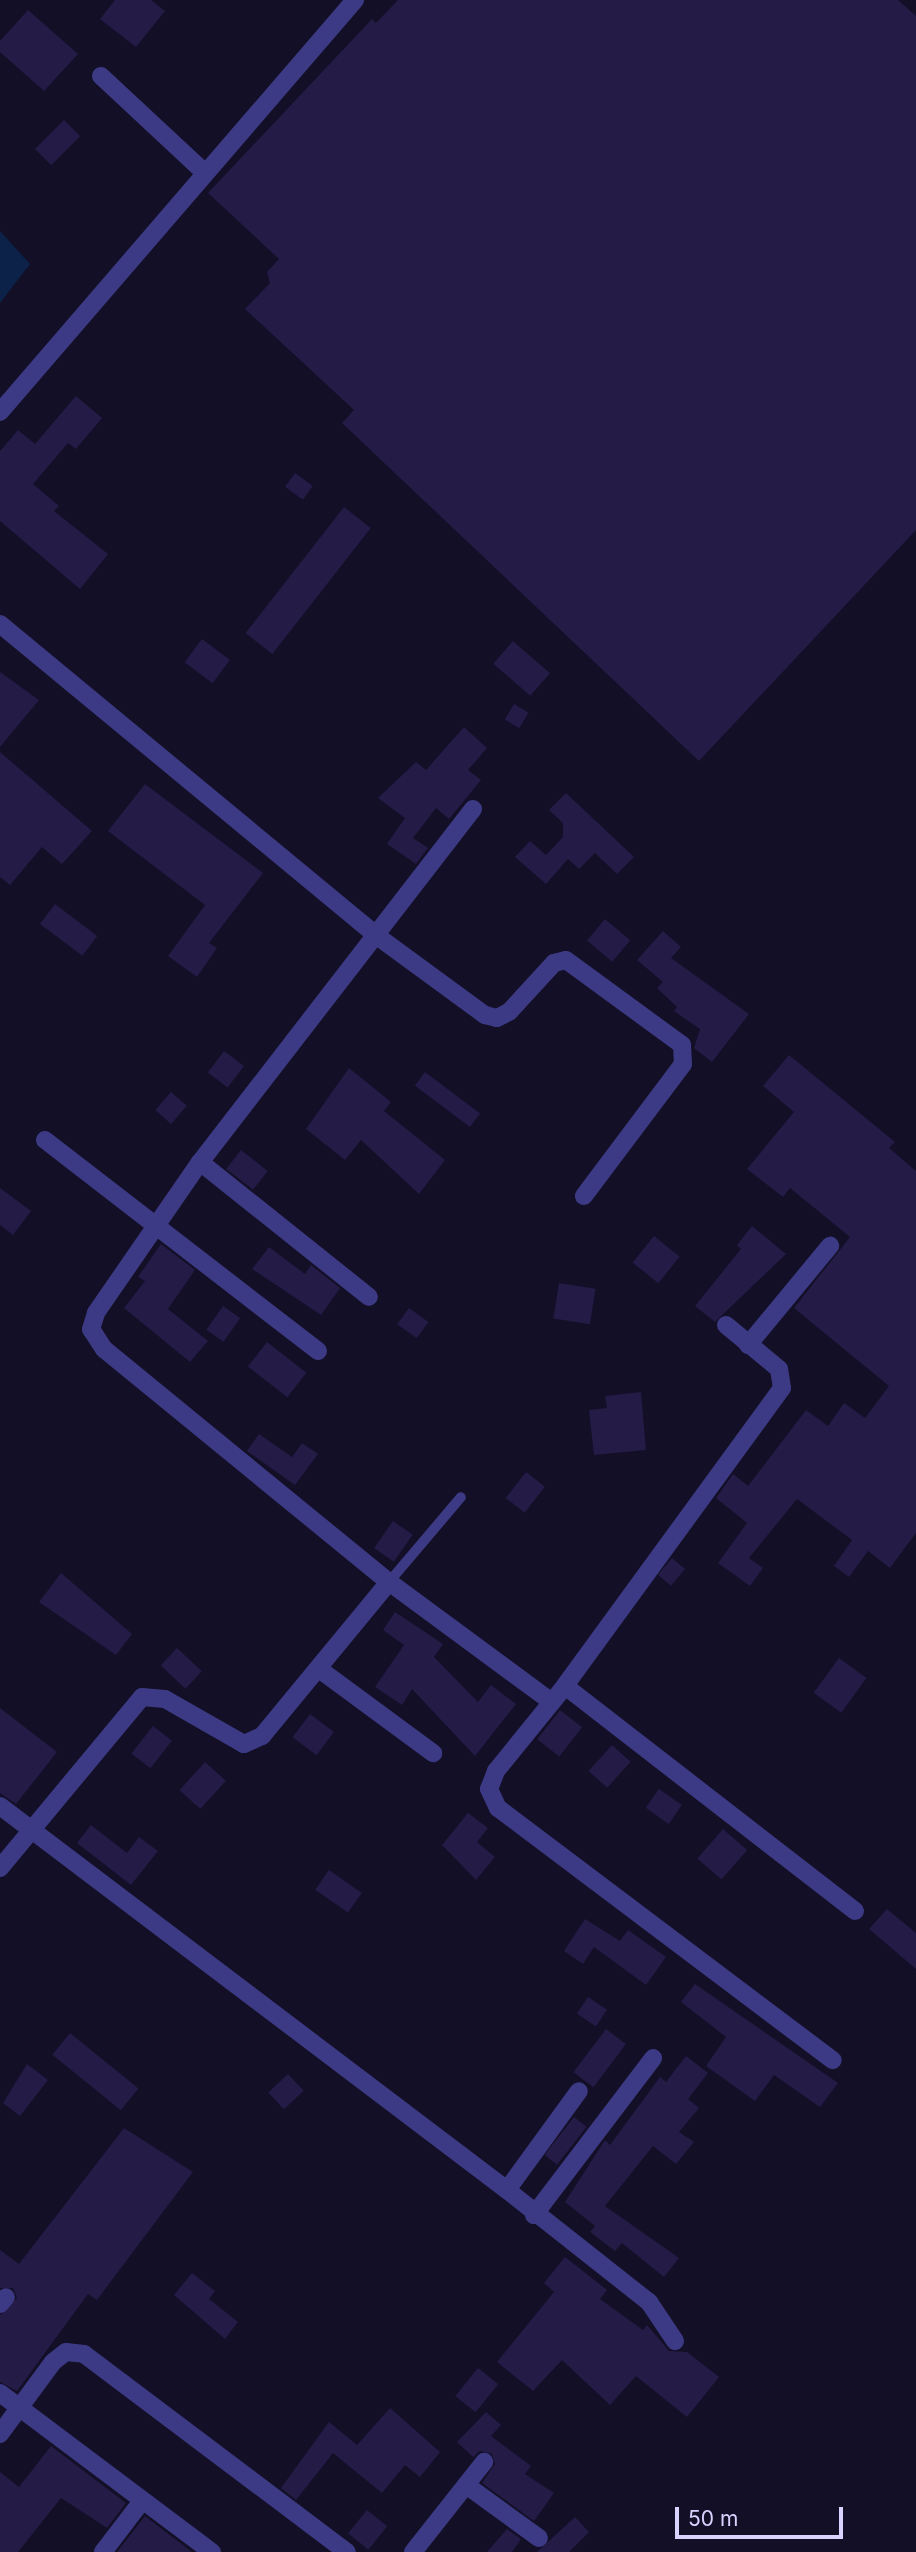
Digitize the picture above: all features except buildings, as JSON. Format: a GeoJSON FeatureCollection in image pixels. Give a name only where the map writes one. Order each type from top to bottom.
{"type":"FeatureCollection","features":[{"type":"Feature","properties":{"kind":"street"},"geometry":{"type":"LineString","coordinates":[[0,412],[204,172],[355,0]]}},
{"type":"Feature","properties":{"kind":"street"},"geometry":{"type":"LineString","coordinates":[[101,76],[204,172]]}},
{"type":"Feature","properties":{"kind":"street"},"geometry":{"type":"LineString","coordinates":[[0,624],[377,936],[497,1018],[554,963],[566,960],[682,1045],[683,1064],[584,1196]]}},
{"type":"Feature","properties":{"kind":"street"},"geometry":{"type":"LineString","coordinates":[[472,809],[377,936],[200,1162],[96,1313],[91,1329],[104,1349],[389,1582],[552,1702]]}},
{"type":"Feature","properties":{"kind":"street"},"geometry":{"type":"LineString","coordinates":[[45,1140],[318,1351]]}},
{"type":"Feature","properties":{"kind":"street"},"geometry":{"type":"LineString","coordinates":[[200,1162],[369,1297]]}},
{"type":"Feature","properties":{"kind":"street"},"geometry":{"type":"LineString","coordinates":[[748,1345],[830,1246]]}},
{"type":"Feature","properties":{"kind":"street"},"geometry":{"type":"LineString","coordinates":[[726,1325],[779,1369],[782,1388],[565,1686],[496,1771],[489,1789],[498,1808],[833,2060]]}},
{"type":"Feature","properties":{"kind":"street"},"geometry":{"type":"LineString","coordinates":[[0,1868],[142,1698],[165,1699],[244,1744],[262,1736],[389,1582]]}},
{"type":"Feature","properties":{"kind":"street"},"geometry":{"type":"LineString","coordinates":[[319,1669],[433,1753]]}},
{"type":"Feature","properties":{"kind":"street"},"geometry":{"type":"LineString","coordinates":[[565,1686],[855,1910]]}},
{"type":"Feature","properties":{"kind":"street"},"geometry":{"type":"LineString","coordinates":[[0,1806],[507,2190],[534,2215],[649,2302],[675,2341]]}},
{"type":"Feature","properties":{"kind":"street"},"geometry":{"type":"LineString","coordinates":[[534,2215],[653,2058]]}},
{"type":"Feature","properties":{"kind":"street"},"geometry":{"type":"LineString","coordinates":[[507,2190],[579,2091]]}},
{"type":"Feature","properties":{"kind":"street"},"geometry":{"type":"LineString","coordinates":[[0,2434],[53,2362],[66,2352],[83,2354],[348,2552]]}},
{"type":"Feature","properties":{"kind":"street"},"geometry":{"type":"LineString","coordinates":[[0,2393],[212,2552]]}},
{"type":"Feature","properties":{"kind":"street"},"geometry":{"type":"LineString","coordinates":[[413,2552],[484,2462]]}},
{"type":"Feature","properties":{"kind":"street"},"geometry":{"type":"LineString","coordinates":[[466,2485],[539,2538]]}},
{"type":"Feature","properties":{"kind":"street"},"geometry":{"type":"LineString","coordinates":[[103,2552],[142,2501]]}},
{"type":"Feature","properties":{"kind":"lane"},"geometry":{"type":"LineString","coordinates":[[389,1582],[461,1497]]}},
{"type":"Feature","properties":{"kind":"water"},"geometry":{"type":"Polygon","coordinates":[[[0,231],[30,264],[0,303],[0,231]]]}}]}
